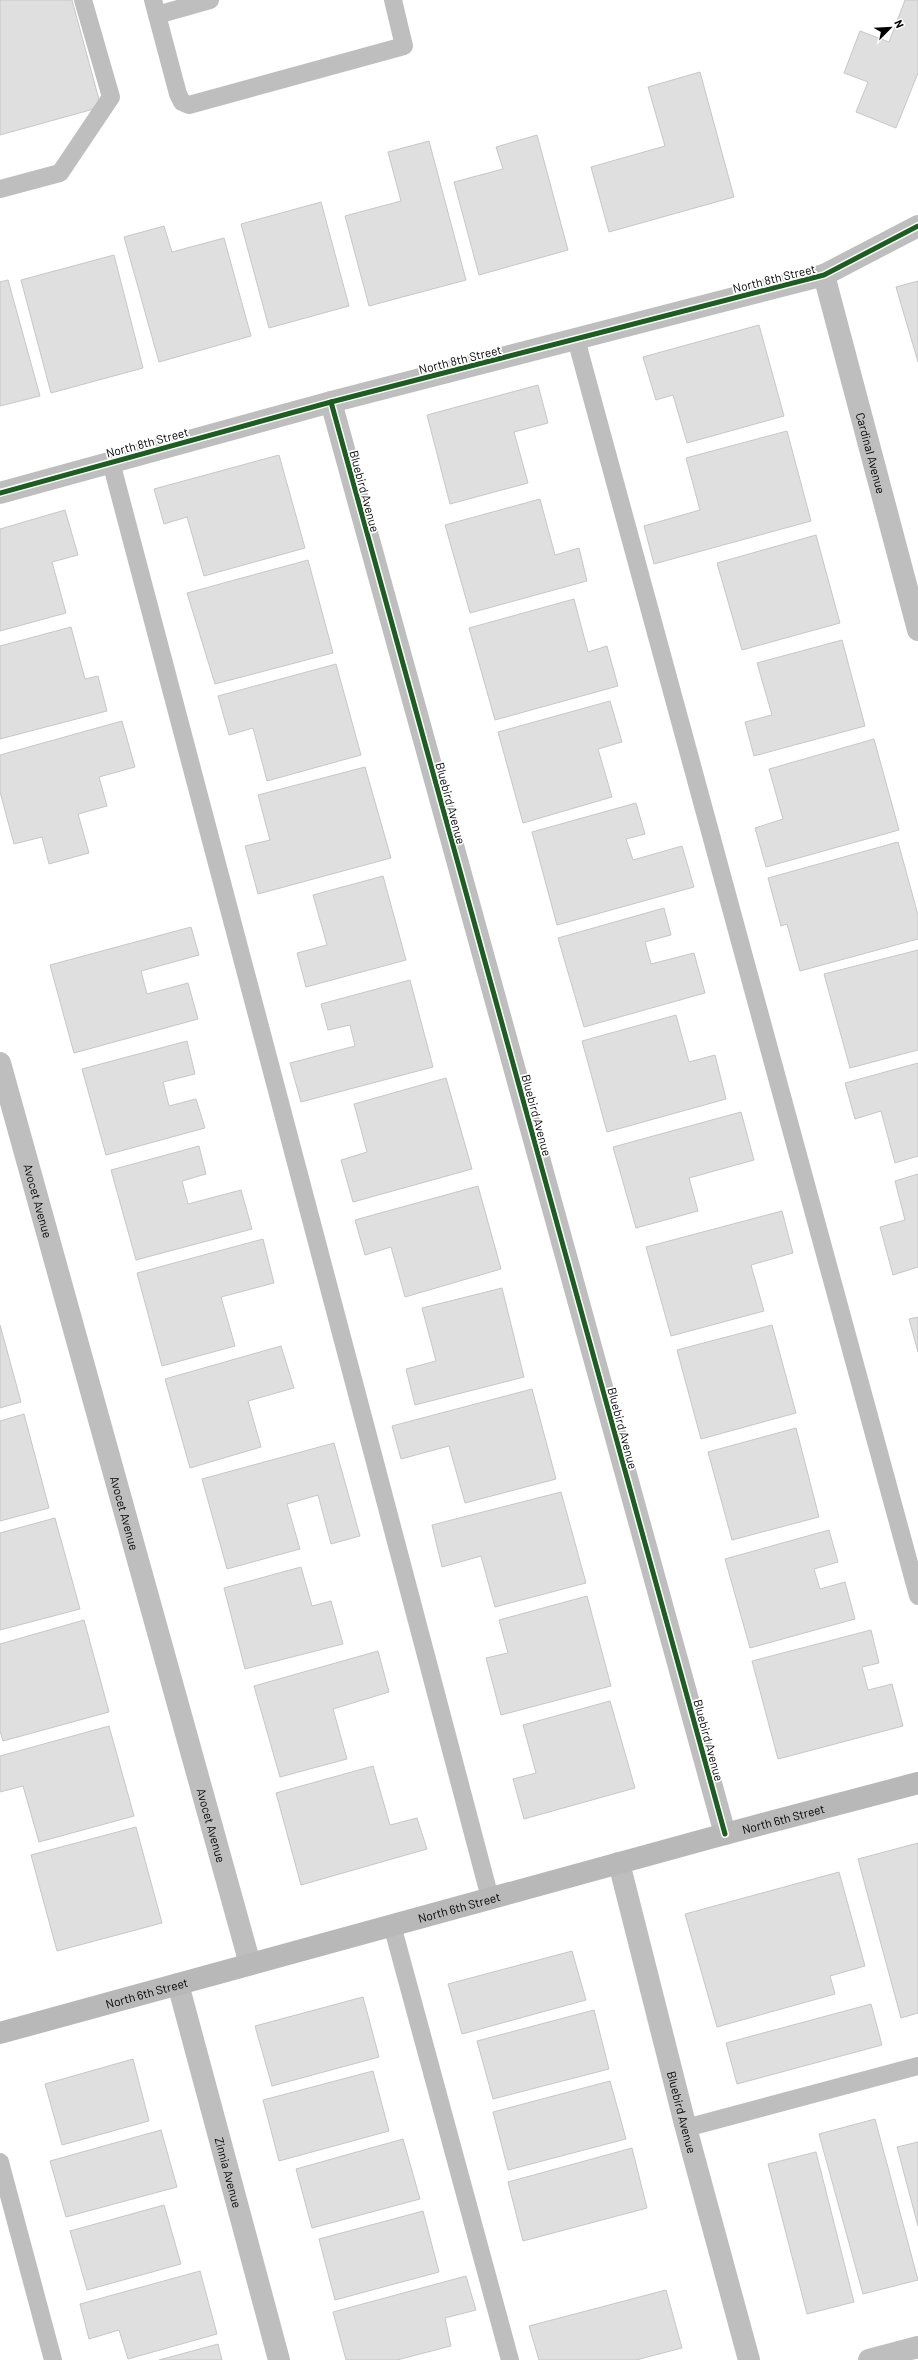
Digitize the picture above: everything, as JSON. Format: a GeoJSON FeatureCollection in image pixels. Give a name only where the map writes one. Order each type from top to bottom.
{"type":"FeatureCollection","features":[{"type":"Feature","properties":{"kind":"street","name":"North 8th Street"},"geometry":{"type":"LineString","coordinates":[[0,493],[331,402],[824,276],[918,226]]}},
{"type":"Feature","properties":{"kind":"street","name":"Cardinal Avenue"},"geometry":{"type":"LineString","coordinates":[[824,276],[918,630]]}},
{"type":"Feature","properties":{"kind":"street","name":"Bluebird Avenue"},"geometry":{"type":"LineString","coordinates":[[331,402],[725,1834]]}},
{"type":"Feature","properties":{"kind":"street","name":"Avocet Avenue"},"geometry":{"type":"LineString","coordinates":[[0,1063],[250,1964]]}},
{"type":"Feature","properties":{"kind":"street","name":"North 6th Street"},"geometry":{"type":"LineString","coordinates":[[0,2033],[619,1862],[918,1783]]}},
{"type":"Feature","properties":{"kind":"street","name":"Bluebird Avenue"},"geometry":{"type":"LineString","coordinates":[[619,1862],[686,2128],[749,2360]]}},
{"type":"Feature","properties":{"kind":"street","name":"Zinnia Avenue"},"geometry":{"type":"LineString","coordinates":[[178,1984],[279,2360]]}},
{"type":"Feature","properties":{"kind":"street"},"geometry":{"type":"LineString","coordinates":[[869,2360],[918,2347]]}},
{"type":"Feature","properties":{"kind":"lane"},"geometry":{"type":"LineString","coordinates":[[0,189],[60,173],[111,97],[83,0]]}},
{"type":"Feature","properties":{"kind":"lane"},"geometry":{"type":"LineString","coordinates":[[210,0],[155,8],[178,94],[182,102],[189,105],[404,46],[393,0]]}},
{"type":"Feature","properties":{"kind":"lane"},"geometry":{"type":"LineString","coordinates":[[576,340],[918,1596]]}},
{"type":"Feature","properties":{"kind":"lane"},"geometry":{"type":"LineString","coordinates":[[110,462],[490,1898]]}},
{"type":"Feature","properties":{"kind":"lane"},"geometry":{"type":"LineString","coordinates":[[392,1925],[510,2360]]}},
{"type":"Feature","properties":{"kind":"lane"},"geometry":{"type":"LineString","coordinates":[[686,2128],[918,2066]]}},
{"type":"Feature","properties":{"kind":"lane"},"geometry":{"type":"LineString","coordinates":[[0,2162],[53,2360]]}},
{"type":"Feature","properties":{"kind":"building"},"geometry":{"type":"Polygon","coordinates":[[[0,0],[72,0],[101,107],[0,135],[0,0]]]}},
{"type":"Feature","properties":{"kind":"building"},"geometry":{"type":"Polygon","coordinates":[[[905,0],[918,0],[918,73],[896,128],[856,112],[868,82],[844,73],[860,31],[889,42],[905,0]]]}},
{"type":"Feature","properties":{"kind":"building"},"geometry":{"type":"Polygon","coordinates":[[[700,72],[734,197],[609,232],[591,167],[665,146],[648,87],[700,72]]]}},
{"type":"Feature","properties":{"kind":"building"},"geometry":{"type":"Polygon","coordinates":[[[537,135],[568,250],[479,275],[454,182],[503,169],[496,147],[537,135]]]}},
{"type":"Feature","properties":{"kind":"building"},"geometry":{"type":"Polygon","coordinates":[[[429,141],[466,280],[369,306],[345,216],[401,201],[388,152],[429,141]]]}},
{"type":"Feature","properties":{"kind":"building"},"geometry":{"type":"Polygon","coordinates":[[[321,202],[349,306],[269,328],[241,224],[321,202]]]}},
{"type":"Feature","properties":{"kind":"building"},"geometry":{"type":"Polygon","coordinates":[[[164,226],[172,252],[224,238],[251,336],[159,362],[124,237],[164,226]]]}},
{"type":"Feature","properties":{"kind":"building"},"geometry":{"type":"Polygon","coordinates":[[[114,255],[143,368],[51,393],[21,280],[114,255]]]}},
{"type":"Feature","properties":{"kind":"building"},"geometry":{"type":"Polygon","coordinates":[[[8,280],[40,396],[0,406],[0,282],[8,280]]]}},
{"type":"Feature","properties":{"kind":"building"},"geometry":{"type":"Polygon","coordinates":[[[918,281],[918,362],[896,287],[918,281]]]}},
{"type":"Feature","properties":{"kind":"building"},"geometry":{"type":"Polygon","coordinates":[[[759,325],[784,416],[687,443],[673,395],[656,400],[643,357],[759,325]]]}},
{"type":"Feature","properties":{"kind":"building"},"geometry":{"type":"Polygon","coordinates":[[[538,385],[548,423],[514,432],[528,483],[450,504],[427,415],[538,385]]]}},
{"type":"Feature","properties":{"kind":"building"},"geometry":{"type":"Polygon","coordinates":[[[787,431],[811,521],[654,564],[644,526],[700,510],[686,458],[787,431]]]}},
{"type":"Feature","properties":{"kind":"building"},"geometry":{"type":"Polygon","coordinates":[[[279,455],[305,548],[204,576],[187,517],[164,524],[154,489],[279,455]]]}},
{"type":"Feature","properties":{"kind":"building"},"geometry":{"type":"Polygon","coordinates":[[[540,499],[555,555],[579,548],[587,581],[470,613],[445,525],[540,499]]]}},
{"type":"Feature","properties":{"kind":"building"},"geometry":{"type":"Polygon","coordinates":[[[65,510],[78,555],[52,562],[66,613],[0,631],[0,529],[65,510]]]}},
{"type":"Feature","properties":{"kind":"building"},"geometry":{"type":"Polygon","coordinates":[[[816,535],[840,623],[742,650],[717,563],[816,535]]]}},
{"type":"Feature","properties":{"kind":"building"},"geometry":{"type":"Polygon","coordinates":[[[308,560],[333,653],[215,684],[187,593],[308,560]]]}},
{"type":"Feature","properties":{"kind":"building"},"geometry":{"type":"Polygon","coordinates":[[[574,599],[588,652],[607,646],[618,686],[495,720],[469,628],[574,599]]]}},
{"type":"Feature","properties":{"kind":"building"},"geometry":{"type":"Polygon","coordinates":[[[71,627],[85,679],[98,676],[107,711],[0,739],[0,646],[71,627]]]}},
{"type":"Feature","properties":{"kind":"building"},"geometry":{"type":"Polygon","coordinates":[[[842,640],[865,726],[754,756],[745,722],[772,715],[757,663],[842,640]]]}},
{"type":"Feature","properties":{"kind":"building"},"geometry":{"type":"Polygon","coordinates":[[[336,664],[361,755],[267,781],[253,728],[229,735],[218,696],[336,664]]]}},
{"type":"Feature","properties":{"kind":"building"},"geometry":{"type":"Polygon","coordinates":[[[610,701],[622,742],[598,749],[612,797],[523,823],[498,732],[610,701]]]}},
{"type":"Feature","properties":{"kind":"building"},"geometry":{"type":"Polygon","coordinates":[[[122,721],[135,767],[99,777],[107,806],[78,814],[89,853],[49,864],[42,837],[14,844],[0,792],[0,755],[122,721]]]}},
{"type":"Feature","properties":{"kind":"building"},"geometry":{"type":"Polygon","coordinates":[[[874,739],[899,830],[766,867],[755,828],[783,819],[769,769],[874,739]]]}},
{"type":"Feature","properties":{"kind":"building"},"geometry":{"type":"Polygon","coordinates":[[[365,767],[391,858],[258,894],[245,846],[270,840],[258,795],[365,767]]]}},
{"type":"Feature","properties":{"kind":"building"},"geometry":{"type":"Polygon","coordinates":[[[636,803],[645,834],[626,839],[633,860],[682,846],[694,887],[557,925],[532,832],[636,803]]]}},
{"type":"Feature","properties":{"kind":"building"},"geometry":{"type":"Polygon","coordinates":[[[898,842],[918,915],[918,939],[800,971],[787,924],[781,926],[768,878],[898,842]]]}},
{"type":"Feature","properties":{"kind":"building"},"geometry":{"type":"Polygon","coordinates":[[[383,876],[406,960],[306,987],[297,953],[327,945],[313,895],[383,876]]]}},
{"type":"Feature","properties":{"kind":"building"},"geometry":{"type":"Polygon","coordinates":[[[664,908],[671,935],[645,942],[651,964],[694,953],[705,993],[584,1027],[558,938],[664,908]]]}},
{"type":"Feature","properties":{"kind":"building"},"geometry":{"type":"Polygon","coordinates":[[[191,927],[199,955],[141,971],[147,994],[188,983],[198,1019],[74,1053],[50,965],[191,927]]]}},
{"type":"Feature","properties":{"kind":"building"},"geometry":{"type":"Polygon","coordinates":[[[918,950],[918,1050],[850,1068],[824,974],[918,950]]]}},
{"type":"Feature","properties":{"kind":"building"},"geometry":{"type":"Polygon","coordinates":[[[410,980],[433,1067],[301,1102],[290,1063],[355,1046],[350,1025],[328,1030],[321,1004],[410,980]]]}},
{"type":"Feature","properties":{"kind":"building"},"geometry":{"type":"Polygon","coordinates":[[[676,1015],[689,1062],[715,1055],[726,1099],[607,1132],[582,1041],[676,1015]]]}},
{"type":"Feature","properties":{"kind":"building"},"geometry":{"type":"Polygon","coordinates":[[[187,1041],[195,1074],[163,1082],[169,1106],[196,1099],[205,1128],[106,1155],[82,1069],[187,1041]]]}},
{"type":"Feature","properties":{"kind":"building"},"geometry":{"type":"Polygon","coordinates":[[[918,1063],[918,1156],[895,1163],[881,1111],[855,1119],[845,1083],[918,1063]]]}},
{"type":"Feature","properties":{"kind":"building"},"geometry":{"type":"Polygon","coordinates":[[[446,1078],[472,1169],[353,1202],[341,1160],[367,1152],[354,1104],[446,1078]]]}},
{"type":"Feature","properties":{"kind":"building"},"geometry":{"type":"Polygon","coordinates":[[[741,1112],[754,1160],[689,1178],[698,1211],[636,1228],[613,1147],[741,1112]]]}},
{"type":"Feature","properties":{"kind":"building"},"geometry":{"type":"Polygon","coordinates":[[[199,1146],[206,1174],[182,1181],[188,1204],[241,1190],[252,1229],[136,1260],[111,1170],[199,1146]]]}},
{"type":"Feature","properties":{"kind":"building"},"geometry":{"type":"Polygon","coordinates":[[[918,1174],[918,1267],[893,1275],[880,1227],[905,1220],[895,1181],[918,1174]]]}},
{"type":"Feature","properties":{"kind":"building"},"geometry":{"type":"Polygon","coordinates":[[[478,1186],[501,1269],[405,1297],[391,1247],[365,1255],[355,1220],[478,1186]]]}},
{"type":"Feature","properties":{"kind":"building"},"geometry":{"type":"Polygon","coordinates":[[[782,1211],[793,1253],[751,1265],[764,1311],[671,1336],[646,1247],[782,1211]]]}},
{"type":"Feature","properties":{"kind":"building"},"geometry":{"type":"Polygon","coordinates":[[[263,1239],[274,1283],[221,1297],[235,1346],[162,1366],[137,1273],[263,1239]]]}},
{"type":"Feature","properties":{"kind":"building"},"geometry":{"type":"Polygon","coordinates":[[[502,1288],[524,1377],[415,1405],[406,1369],[436,1361],[422,1308],[502,1288]]]}},
{"type":"Feature","properties":{"kind":"building"},"geometry":{"type":"Polygon","coordinates":[[[918,1317],[918,1352],[909,1319],[918,1317]]]}},
{"type":"Feature","properties":{"kind":"building"},"geometry":{"type":"Polygon","coordinates":[[[0,1325],[21,1402],[0,1408],[0,1325]]]}},
{"type":"Feature","properties":{"kind":"building"},"geometry":{"type":"Polygon","coordinates":[[[772,1325],[796,1413],[701,1439],[677,1350],[772,1325]]]}},
{"type":"Feature","properties":{"kind":"building"},"geometry":{"type":"Polygon","coordinates":[[[281,1346],[294,1388],[248,1401],[261,1447],[190,1468],[165,1379],[281,1346]]]}},
{"type":"Feature","properties":{"kind":"building"},"geometry":{"type":"Polygon","coordinates":[[[532,1389],[556,1479],[465,1503],[449,1446],[401,1459],[392,1426],[532,1389]]]}},
{"type":"Feature","properties":{"kind":"building"},"geometry":{"type":"Polygon","coordinates":[[[24,1414],[49,1508],[0,1521],[0,1421],[24,1414]]]}},
{"type":"Feature","properties":{"kind":"building"},"geometry":{"type":"Polygon","coordinates":[[[796,1428],[819,1517],[732,1540],[708,1452],[796,1428]]]}},
{"type":"Feature","properties":{"kind":"building"},"geometry":{"type":"Polygon","coordinates":[[[334,1443],[360,1536],[331,1544],[318,1495],[287,1504],[300,1549],[227,1569],[202,1479],[334,1443]]]}},
{"type":"Feature","properties":{"kind":"building"},"geometry":{"type":"Polygon","coordinates":[[[561,1492],[586,1583],[495,1607],[481,1556],[442,1567],[432,1525],[561,1492]]]}},
{"type":"Feature","properties":{"kind":"building"},"geometry":{"type":"Polygon","coordinates":[[[55,1518],[80,1609],[0,1630],[0,1533],[55,1518]]]}},
{"type":"Feature","properties":{"kind":"building"},"geometry":{"type":"Polygon","coordinates":[[[829,1530],[838,1562],[814,1569],[820,1589],[845,1582],[855,1619],[750,1648],[725,1559],[829,1530]]]}},
{"type":"Feature","properties":{"kind":"building"},"geometry":{"type":"Polygon","coordinates":[[[301,1567],[312,1606],[331,1601],[343,1644],[245,1669],[224,1588],[301,1567]]]}},
{"type":"Feature","properties":{"kind":"building"},"geometry":{"type":"Polygon","coordinates":[[[587,1596],[611,1686],[501,1715],[486,1658],[508,1653],[499,1620],[587,1596]]]}},
{"type":"Feature","properties":{"kind":"building"},"geometry":{"type":"Polygon","coordinates":[[[84,1620],[109,1712],[3,1741],[0,1731],[0,1644],[84,1620]]]}},
{"type":"Feature","properties":{"kind":"building"},"geometry":{"type":"Polygon","coordinates":[[[871,1630],[879,1663],[862,1667],[868,1690],[892,1684],[903,1726],[778,1759],[752,1661],[871,1630]]]}},
{"type":"Feature","properties":{"kind":"building"},"geometry":{"type":"Polygon","coordinates":[[[378,1651],[389,1692],[333,1709],[347,1759],[280,1777],[254,1686],[378,1651]]]}},
{"type":"Feature","properties":{"kind":"building"},"geometry":{"type":"Polygon","coordinates":[[[610,1701],[635,1788],[524,1819],[513,1779],[536,1773],[523,1725],[610,1701]]]}},
{"type":"Feature","properties":{"kind":"building"},"geometry":{"type":"Polygon","coordinates":[[[109,1726],[134,1816],[39,1842],[23,1786],[0,1792],[0,1756],[109,1726]]]}},
{"type":"Feature","properties":{"kind":"building"},"geometry":{"type":"Polygon","coordinates":[[[373,1766],[390,1825],[417,1818],[427,1849],[301,1885],[276,1793],[373,1766]]]}},
{"type":"Feature","properties":{"kind":"building"},"geometry":{"type":"Polygon","coordinates":[[[136,1827],[162,1923],[57,1951],[31,1855],[136,1827]]]}},
{"type":"Feature","properties":{"kind":"building"},"geometry":{"type":"Polygon","coordinates":[[[918,1843],[918,2013],[901,2018],[858,1859],[918,1843]]]}},
{"type":"Feature","properties":{"kind":"building"},"geometry":{"type":"Polygon","coordinates":[[[839,1872],[865,1966],[830,1976],[835,1994],[717,2027],[685,1914],[839,1872]]]}},
{"type":"Feature","properties":{"kind":"building"},"geometry":{"type":"Polygon","coordinates":[[[572,1951],[586,2000],[462,2034],[448,1984],[572,1951]]]}},
{"type":"Feature","properties":{"kind":"building"},"geometry":{"type":"Polygon","coordinates":[[[363,1997],[379,2057],[272,2086],[255,2026],[363,1997]]]}},
{"type":"Feature","properties":{"kind":"building"},"geometry":{"type":"Polygon","coordinates":[[[871,2004],[882,2045],[737,2084],[726,2043],[871,2004]]]}},
{"type":"Feature","properties":{"kind":"building"},"geometry":{"type":"Polygon","coordinates":[[[594,2010],[609,2069],[493,2099],[477,2041],[594,2010]]]}},
{"type":"Feature","properties":{"kind":"building"},"geometry":{"type":"Polygon","coordinates":[[[133,2059],[149,2121],[62,2145],[45,2084],[133,2059]]]}},
{"type":"Feature","properties":{"kind":"building"},"geometry":{"type":"Polygon","coordinates":[[[373,2071],[389,2131],[279,2161],[263,2100],[373,2071]]]}},
{"type":"Feature","properties":{"kind":"building"},"geometry":{"type":"Polygon","coordinates":[[[610,2081],[626,2139],[508,2170],[493,2112],[610,2081]]]}},
{"type":"Feature","properties":{"kind":"building"},"geometry":{"type":"Polygon","coordinates":[[[875,2119],[918,2280],[863,2294],[819,2134],[875,2119]]]}},
{"type":"Feature","properties":{"kind":"building"},"geometry":{"type":"Polygon","coordinates":[[[161,2130],[177,2187],[66,2217],[50,2161],[161,2130]]]}},
{"type":"Feature","properties":{"kind":"building"},"geometry":{"type":"Polygon","coordinates":[[[403,2139],[420,2199],[312,2228],[296,2169],[403,2139]]]}},
{"type":"Feature","properties":{"kind":"building"},"geometry":{"type":"Polygon","coordinates":[[[918,2142],[918,2226],[897,2147],[918,2142]]]}},
{"type":"Feature","properties":{"kind":"building"},"geometry":{"type":"Polygon","coordinates":[[[632,2148],[647,2208],[523,2241],[508,2182],[632,2148]]]}},
{"type":"Feature","properties":{"kind":"building"},"geometry":{"type":"Polygon","coordinates":[[[816,2152],[854,2302],[807,2314],[768,2164],[816,2152]]]}},
{"type":"Feature","properties":{"kind":"building"},"geometry":{"type":"Polygon","coordinates":[[[164,2205],[181,2264],[87,2290],[70,2231],[164,2205]]]}},
{"type":"Feature","properties":{"kind":"building"},"geometry":{"type":"Polygon","coordinates":[[[423,2211],[439,2272],[335,2300],[319,2239],[423,2211]]]}},
{"type":"Feature","properties":{"kind":"building"},"geometry":{"type":"Polygon","coordinates":[[[200,2271],[217,2334],[128,2359],[119,2330],[89,2339],[80,2304],[200,2271]]]}},
{"type":"Feature","properties":{"kind":"building"},"geometry":{"type":"Polygon","coordinates":[[[466,2276],[476,2310],[445,2318],[451,2346],[397,2360],[346,2360],[333,2312],[466,2276]]]}},
{"type":"Feature","properties":{"kind":"building"},"geometry":{"type":"Polygon","coordinates":[[[666,2290],[682,2348],[636,2360],[539,2360],[529,2326],[666,2290]]]}},
{"type":"Feature","properties":{"kind":"building"},"geometry":{"type":"Polygon","coordinates":[[[218,2344],[222,2360],[159,2360],[218,2344]]]}},
{"type":"Feature","properties":{"kind":"cycle path"},"geometry":{"type":"LineString","coordinates":[[0,493],[331,402],[824,275],[918,226]]}},
{"type":"Feature","properties":{"kind":"cycle path"},"geometry":{"type":"LineString","coordinates":[[331,402],[725,1834]]}}]}
